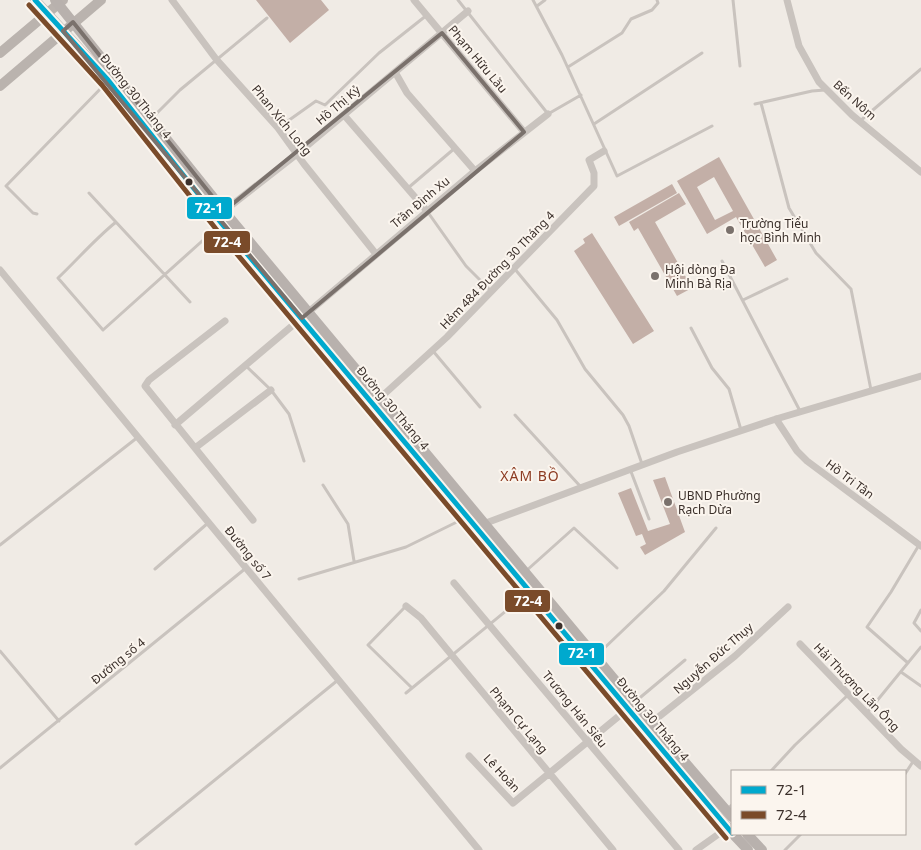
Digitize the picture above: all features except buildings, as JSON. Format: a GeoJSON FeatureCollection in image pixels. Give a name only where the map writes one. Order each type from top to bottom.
{"type":"FeatureCollection","features":[{"type":"Feature","properties":{"kind":"main road","name":"Đường 30 Tháng 4"},"geometry":{"type":"LineString","coordinates":[[35,0],[108,80],[222,224],[380,398],[470,513]]}},
{"type":"Feature","properties":{"kind":"main road"},"geometry":{"type":"LineString","coordinates":[[0,86],[101,0]]}},
{"type":"Feature","properties":{"kind":"main road","name":"Đường 30 Tháng 4"},"geometry":{"type":"LineString","coordinates":[[59,1],[73,22],[305,315],[482,527],[526,572],[596,656],[631,706],[651,723],[730,811]]}},
{"type":"Feature","properties":{"kind":"main road"},"geometry":{"type":"LineString","coordinates":[[0,53],[59,1]]}},
{"type":"Feature","properties":{"kind":"main road","name":"Đường 30 Tháng 4"},"geometry":{"type":"LineString","coordinates":[[482,527],[530,592],[631,706],[731,832]]}},
{"type":"Feature","properties":{"kind":"main road","name":"Đường 30 Tháng 4"},"geometry":{"type":"LineString","coordinates":[[734,835],[748,850]]}},
{"type":"Feature","properties":{"kind":"main road"},"geometry":{"type":"LineString","coordinates":[[749,835],[762,850]]}},
{"type":"Feature","properties":{"kind":"street","name":"Phan Xích Long"},"geometry":{"type":"LineString","coordinates":[[172,0],[216,59],[278,128],[376,254]]}},
{"type":"Feature","properties":{"kind":"street","name":"Phạm Hữu Lầu"},"geometry":{"type":"LineString","coordinates":[[414,0],[524,132]]}},
{"type":"Feature","properties":{"kind":"street","name":"Bến Nôm"},"geometry":{"type":"LineString","coordinates":[[787,0],[799,46],[807,63],[826,90],[921,172]]}},
{"type":"Feature","properties":{"kind":"street","name":"Hồ Thị Kỷ"},"geometry":{"type":"LineString","coordinates":[[224,211],[297,154],[468,11]]}},
{"type":"Feature","properties":{"kind":"street"},"geometry":{"type":"LineString","coordinates":[[395,72],[407,93],[475,171]]}},
{"type":"Feature","properties":{"kind":"street","name":"Trần Đình Xu"},"geometry":{"type":"LineString","coordinates":[[175,425],[427,211],[548,114]]}},
{"type":"Feature","properties":{"kind":"street"},"geometry":{"type":"LineString","coordinates":[[344,115],[427,211]]}},
{"type":"Feature","properties":{"kind":"street","name":"Hẻm 484 Đường 30 Tháng 4"},"geometry":{"type":"LineString","coordinates":[[380,398],[433,351],[594,186],[594,173],[589,160],[604,151]]}},
{"type":"Feature","properties":{"kind":"street","name":"Đường số 7"},"geometry":{"type":"LineString","coordinates":[[0,270],[479,850]]}},
{"type":"Feature","properties":{"kind":"street"},"geometry":{"type":"LineString","coordinates":[[225,320],[145,383],[146,389],[253,520]]}},
{"type":"Feature","properties":{"kind":"street"},"geometry":{"type":"LineString","coordinates":[[482,527],[630,468],[776,419],[921,376]]}},
{"type":"Feature","properties":{"kind":"street"},"geometry":{"type":"LineString","coordinates":[[194,448],[271,390]]}},
{"type":"Feature","properties":{"kind":"street","name":"Hồ Tri Tân"},"geometry":{"type":"LineString","coordinates":[[776,419],[797,451],[808,461],[920,546]]}},
{"type":"Feature","properties":{"kind":"street","name":"Trương Hán Siêu"},"geometry":{"type":"LineString","coordinates":[[454,583],[679,850]]}},
{"type":"Feature","properties":{"kind":"street","name":"Phạm Cự Lạng"},"geometry":{"type":"LineString","coordinates":[[406,606],[421,618],[613,850]]}},
{"type":"Feature","properties":{"kind":"street","name":"Nguyễn Đức Thụy"},"geometry":{"type":"LineString","coordinates":[[651,723],[735,656],[788,607]]}},
{"type":"Feature","properties":{"kind":"street","name":"Hải Thượng Lãn Ông"},"geometry":{"type":"LineString","coordinates":[[800,644],[921,766]]}},
{"type":"Feature","properties":{"kind":"street","name":"Lê Hoàn"},"geometry":{"type":"LineString","coordinates":[[469,756],[513,803],[631,706]]}},
{"type":"Feature","properties":{"kind":"street"},"geometry":{"type":"LineString","coordinates":[[696,850],[731,832]]}},
{"type":"Feature","properties":{"kind":"lane"},"geometry":{"type":"LineString","coordinates":[[458,0],[548,114],[581,94]]}},
{"type":"Feature","properties":{"kind":"lane"},"geometry":{"type":"LineString","coordinates":[[533,0],[581,94],[604,151],[608,153],[617,176],[712,126]]}},
{"type":"Feature","properties":{"kind":"lane"},"geometry":{"type":"LineString","coordinates":[[537,6],[545,0]]}},
{"type":"Feature","properties":{"kind":"lane"},"geometry":{"type":"LineString","coordinates":[[568,67],[622,33],[631,19],[652,10],[658,3],[657,0]]}},
{"type":"Feature","properties":{"kind":"lane"},"geometry":{"type":"LineString","coordinates":[[733,0],[740,66]]}},
{"type":"Feature","properties":{"kind":"lane"},"geometry":{"type":"LineString","coordinates":[[278,128],[316,101],[325,105],[379,53],[427,15]]}},
{"type":"Feature","properties":{"kind":"lane"},"geometry":{"type":"LineString","coordinates":[[151,119],[180,90],[267,18]]}},
{"type":"Feature","properties":{"kind":"lane"},"geometry":{"type":"LineString","coordinates":[[594,124],[702,53]]}},
{"type":"Feature","properties":{"kind":"lane"},"geometry":{"type":"LineString","coordinates":[[860,121],[870,110],[921,70]]}},
{"type":"Feature","properties":{"kind":"lane"},"geometry":{"type":"LineString","coordinates":[[37,214],[33,213],[6,186],[108,80]]}},
{"type":"Feature","properties":{"kind":"lane"},"geometry":{"type":"LineString","coordinates":[[755,104],[812,91],[826,90]]}},
{"type":"Feature","properties":{"kind":"lane"},"geometry":{"type":"LineString","coordinates":[[761,103],[789,208],[816,253],[835,275],[851,289],[872,391]]}},
{"type":"Feature","properties":{"kind":"lane"},"geometry":{"type":"LineString","coordinates":[[407,188],[455,148]]}},
{"type":"Feature","properties":{"kind":"lane"},"geometry":{"type":"LineString","coordinates":[[89,193],[190,302]]}},
{"type":"Feature","properties":{"kind":"lane"},"geometry":{"type":"LineString","coordinates":[[427,211],[466,266],[492,292]]}},
{"type":"Feature","properties":{"kind":"lane"},"geometry":{"type":"LineString","coordinates":[[116,222],[93,241],[88,249],[58,278],[103,330],[222,224]]}},
{"type":"Feature","properties":{"kind":"lane"},"geometry":{"type":"LineString","coordinates":[[722,261],[800,412]]}},
{"type":"Feature","properties":{"kind":"lane"},"geometry":{"type":"LineString","coordinates":[[514,268],[558,320],[586,369],[623,415],[629,426],[642,464]]}},
{"type":"Feature","properties":{"kind":"lane"},"geometry":{"type":"LineString","coordinates":[[743,300],[787,280]]}},
{"type":"Feature","properties":{"kind":"lane"},"geometry":{"type":"LineString","coordinates":[[691,328],[712,368],[728,389],[741,431]]}},
{"type":"Feature","properties":{"kind":"lane"},"geometry":{"type":"LineString","coordinates":[[433,351],[480,407]]}},
{"type":"Feature","properties":{"kind":"lane"},"geometry":{"type":"LineString","coordinates":[[246,366],[271,390],[289,414],[304,461]]}},
{"type":"Feature","properties":{"kind":"lane"},"geometry":{"type":"LineString","coordinates":[[515,415],[580,487]]}},
{"type":"Feature","properties":{"kind":"lane"},"geometry":{"type":"LineString","coordinates":[[0,545],[138,436]]}},
{"type":"Feature","properties":{"kind":"lane"},"geometry":{"type":"LineString","coordinates":[[630,468],[649,519]]}},
{"type":"Feature","properties":{"kind":"lane"},"geometry":{"type":"LineString","coordinates":[[323,485],[348,524],[354,562]]}},
{"type":"Feature","properties":{"kind":"lane"},"geometry":{"type":"LineString","coordinates":[[299,578],[406,547],[470,513]]}},
{"type":"Feature","properties":{"kind":"lane"},"geometry":{"type":"LineString","coordinates":[[156,569],[209,522]]}},
{"type":"Feature","properties":{"kind":"lane"},"geometry":{"type":"LineString","coordinates":[[526,572],[574,528],[617,568]]}},
{"type":"Feature","properties":{"kind":"lane"},"geometry":{"type":"LineString","coordinates":[[596,656],[664,591],[716,528]]}},
{"type":"Feature","properties":{"kind":"lane"},"geometry":{"type":"LineString","coordinates":[[908,662],[867,627],[920,546]]}},
{"type":"Feature","properties":{"kind":"lane","name":"Đường số 4"},"geometry":{"type":"LineString","coordinates":[[0,768],[246,568]]}},
{"type":"Feature","properties":{"kind":"lane"},"geometry":{"type":"LineString","coordinates":[[406,693],[530,592]]}},
{"type":"Feature","properties":{"kind":"lane"},"geometry":{"type":"LineString","coordinates":[[406,606],[368,645],[412,688]]}},
{"type":"Feature","properties":{"kind":"lane"},"geometry":{"type":"LineString","coordinates":[[921,610],[914,622],[921,631]]}},
{"type":"Feature","properties":{"kind":"lane"},"geometry":{"type":"LineString","coordinates":[[867,713],[921,647]]}},
{"type":"Feature","properties":{"kind":"lane"},"geometry":{"type":"LineString","coordinates":[[0,651],[59,721]]}},
{"type":"Feature","properties":{"kind":"lane"},"geometry":{"type":"LineString","coordinates":[[631,706],[684,660]]}},
{"type":"Feature","properties":{"kind":"lane"},"geometry":{"type":"LineString","coordinates":[[901,672],[921,686]]}},
{"type":"Feature","properties":{"kind":"lane"},"geometry":{"type":"LineString","coordinates":[[136,844],[338,680]]}},
{"type":"Feature","properties":{"kind":"lane"},"geometry":{"type":"LineString","coordinates":[[772,770],[794,745],[850,694]]}},
{"type":"Feature","properties":{"kind":"lane"},"geometry":{"type":"LineString","coordinates":[[906,772],[914,760]]}},
{"type":"Feature","properties":{"kind":"lane"},"geometry":{"type":"LineString","coordinates":[[785,850],[800,835]]}},
{"type":"Feature","properties":{"kind":"highlighted area"},"geometry":{"type":"Polygon","coordinates":[[[73,22],[224,211],[442,33],[524,132],[302,318],[63,31],[73,22]]]}},
{"type":"Feature","properties":{"kind":"transit line","name":"72-1"},"geometry":{"type":"LineString","coordinates":[[35,0],[108,80],[222,224],[731,832]]}},
{"type":"Feature","properties":{"kind":"transit line","name":"72-4"},"geometry":{"type":"LineString","coordinates":[[29,5],[102,85],[216,229],[726,838]]}},
{"type":"Feature","properties":{"kind":"place","name":"Trường Tiểu học Bình Minh"},"geometry":{"type":"Point","coordinates":[730,230]}},
{"type":"Feature","properties":{"kind":"place","name":"Hội dòng Đa Minh Bà Rịa"},"geometry":{"type":"Point","coordinates":[655,276]}},
{"type":"Feature","properties":{"kind":"place","name":"UBND Phường Rạch Dừa"},"geometry":{"type":"Point","coordinates":[668,502]}},
{"type":"Feature","properties":{"kind":"district","name":"XÂM BỒ"},"geometry":{"type":"Point","coordinates":[530,475]}}]}
